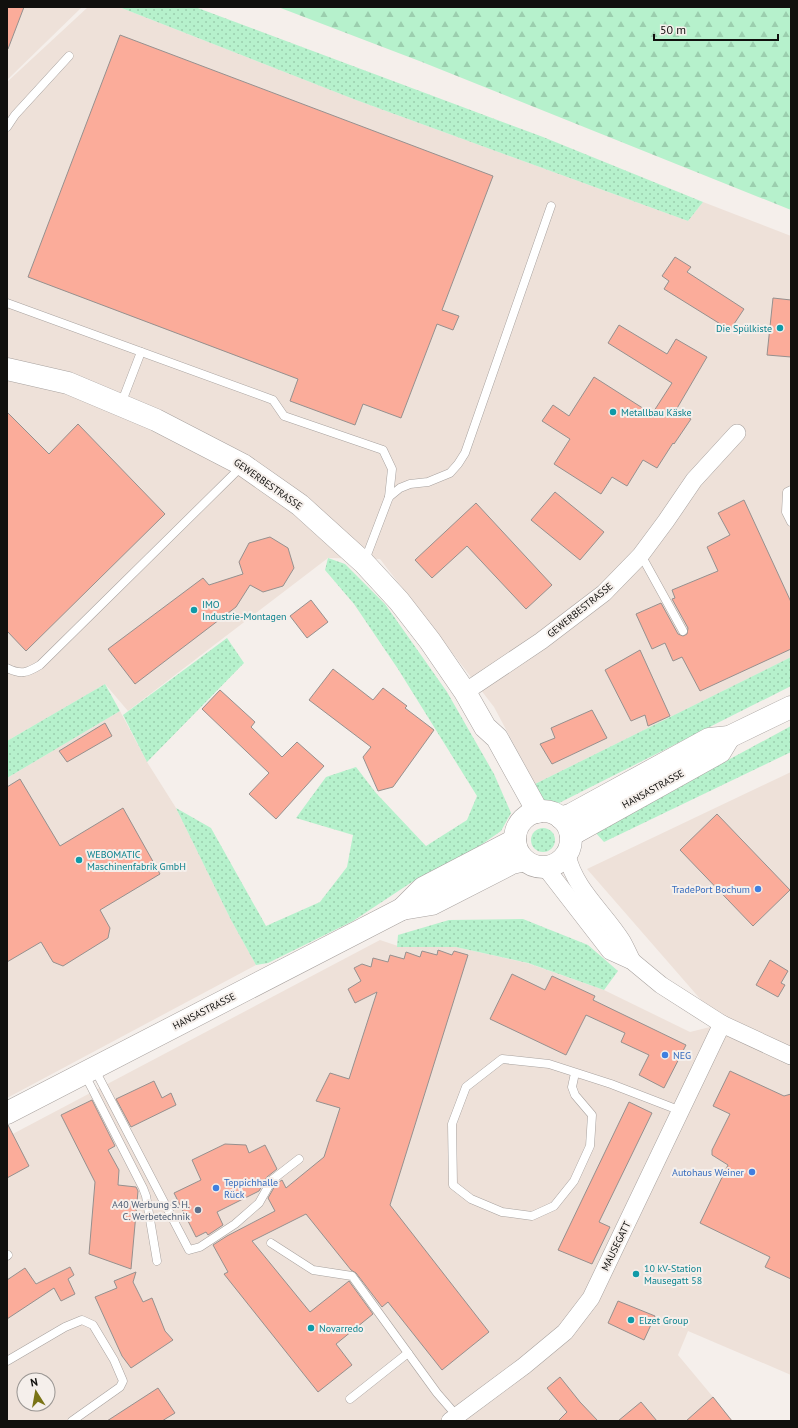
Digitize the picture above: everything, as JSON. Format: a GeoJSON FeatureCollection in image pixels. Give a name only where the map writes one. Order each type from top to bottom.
{"type":"FeatureCollection","features":[{"type":"Feature","properties":{"kind":"street","name":"GEWERBESTRASSE"},"geometry":{"type":"LineString","coordinates":[[7,369],[68,383],[156,420],[243,465],[300,505],[364,563],[399,602],[430,641],[465,692],[485,727],[497,738],[525,824]]}},
{"type":"Feature","properties":{"kind":"street","name":"GEWERBESTRASSE"},"geometry":{"type":"LineString","coordinates":[[465,692],[541,641],[600,597],[641,555],[694,480],[737,433]]}},
{"type":"Feature","properties":{"kind":"street","name":"HANSASTRASSE"},"geometry":{"type":"LineString","coordinates":[[545,867],[553,866],[561,861],[572,814],[709,739],[729,738],[791,707]]}},
{"type":"Feature","properties":{"kind":"street"},"geometry":{"type":"LineString","coordinates":[[632,961],[622,941],[588,898],[570,867],[566,836],[554,813],[525,824],[519,854],[530,864],[537,867],[545,867],[610,951],[632,961],[661,985],[722,1024],[791,1056]]}},
{"type":"Feature","properties":{"kind":"street","name":"HANSASTRASSE"},"geometry":{"type":"LineString","coordinates":[[402,909],[423,888],[525,824]]}},
{"type":"Feature","properties":{"kind":"street","name":"HANSASTRASSE"},"geometry":{"type":"LineString","coordinates":[[7,1113],[402,909],[432,904],[512,863],[524,860]]}},
{"type":"Feature","properties":{"kind":"street","name":"MAUSEGATT"},"geometry":{"type":"LineString","coordinates":[[453,1418],[524,1366],[565,1332],[591,1298],[722,1024]]}},
{"type":"Feature","properties":{"kind":"lane"},"geometry":{"type":"LineString","coordinates":[[7,127],[15,114],[69,56]]}},
{"type":"Feature","properties":{"kind":"lane"},"geometry":{"type":"LineString","coordinates":[[389,496],[400,488],[410,484],[428,482],[450,473],[465,453],[551,206]]}},
{"type":"Feature","properties":{"kind":"lane"},"geometry":{"type":"LineString","coordinates":[[7,303],[273,400],[284,416],[383,450],[392,469],[389,496],[364,563]]}},
{"type":"Feature","properties":{"kind":"lane"},"geometry":{"type":"LineString","coordinates":[[121,405],[141,352]]}},
{"type":"Feature","properties":{"kind":"lane"},"geometry":{"type":"LineString","coordinates":[[7,668],[16,673],[29,672],[40,666],[243,465]]}},
{"type":"Feature","properties":{"kind":"lane"},"geometry":{"type":"LineString","coordinates":[[791,490],[787,492],[786,512],[791,522]]}},
{"type":"Feature","properties":{"kind":"lane"},"geometry":{"type":"LineString","coordinates":[[641,555],[683,631]]}},
{"type":"Feature","properties":{"kind":"lane"},"geometry":{"type":"LineString","coordinates":[[575,1073],[572,1087],[573,1091],[592,1115],[590,1146],[574,1181],[554,1206],[532,1216],[502,1212],[471,1199],[453,1185],[452,1124],[466,1087],[502,1059],[549,1064],[611,1084],[681,1111]]}},
{"type":"Feature","properties":{"kind":"lane"},"geometry":{"type":"LineString","coordinates":[[89,1070],[189,1250],[200,1247],[235,1224],[259,1203],[272,1180],[299,1159]]}},
{"type":"Feature","properties":{"kind":"lane"},"geometry":{"type":"LineString","coordinates":[[89,1070],[146,1196],[157,1261]]}},
{"type":"Feature","properties":{"kind":"lane"},"geometry":{"type":"LineString","coordinates":[[270,1244],[313,1270],[352,1276],[437,1392],[453,1418]]}},
{"type":"Feature","properties":{"kind":"lane"},"geometry":{"type":"LineString","coordinates":[[7,1361],[65,1327],[82,1320],[93,1325],[114,1360],[123,1381],[120,1388],[72,1421]]}},
{"type":"Feature","properties":{"kind":"lane"},"geometry":{"type":"LineString","coordinates":[[350,1399],[408,1353]]}},
{"type":"Feature","properties":{"kind":"shaded area"},"geometry":{"type":"Polygon","coordinates":[[[7,7],[82,7],[7,80],[7,7]]]}},
{"type":"Feature","properties":{"kind":"shaded area"},"geometry":{"type":"Polygon","coordinates":[[[88,7],[119,7],[356,100],[688,221],[703,202],[791,236],[791,657],[535,784],[494,707],[380,559],[328,558],[128,711],[105,684],[7,741],[7,82],[88,7]]]}},
{"type":"Feature","properties":{"kind":"shaded area"},"geometry":{"type":"Polygon","coordinates":[[[120,711],[147,762],[176,808],[231,920],[256,965],[7,1098],[7,778],[120,711]]]}},
{"type":"Feature","properties":{"kind":"shaded area"},"geometry":{"type":"Polygon","coordinates":[[[791,772],[791,1375],[688,1331],[678,1355],[733,1421],[7,1421],[7,1137],[380,940],[401,947],[456,947],[527,963],[604,990],[690,1032],[722,1024],[587,869],[791,772]]]}},
{"type":"Feature","properties":{"kind":"green space"},"geometry":{"type":"Polygon","coordinates":[[[119,7],[195,7],[543,137],[703,202],[688,221],[356,100],[119,7]]]}},
{"type":"Feature","properties":{"kind":"green space"},"geometry":{"type":"Polygon","coordinates":[[[278,7],[791,7],[791,210],[422,62],[278,7]]]}},
{"type":"Feature","properties":{"kind":"green space"},"geometry":{"type":"Polygon","coordinates":[[[328,558],[345,564],[385,604],[447,692],[494,774],[511,813],[501,831],[468,854],[412,882],[353,921],[268,963],[256,965],[231,920],[176,808],[211,828],[266,926],[320,902],[347,867],[353,835],[296,818],[326,777],[356,767],[376,793],[426,846],[467,820],[477,796],[398,669],[354,604],[325,570],[328,558]]]}},
{"type":"Feature","properties":{"kind":"green space"},"geometry":{"type":"Polygon","coordinates":[[[227,638],[244,663],[147,762],[123,715],[227,638]]]}},
{"type":"Feature","properties":{"kind":"green space"},"geometry":{"type":"Polygon","coordinates":[[[791,657],[791,686],[559,803],[544,800],[535,784],[791,657]]]}},
{"type":"Feature","properties":{"kind":"green space"},"geometry":{"type":"Polygon","coordinates":[[[105,684],[120,711],[7,778],[7,741],[105,684]]]}},
{"type":"Feature","properties":{"kind":"green space"},"geometry":{"type":"Polygon","coordinates":[[[791,726],[791,752],[604,842],[595,832],[791,726]]]}},
{"type":"Feature","properties":{"kind":"green space"},"geometry":{"type":"Polygon","coordinates":[[[543,828],[552,831],[555,840],[552,849],[543,852],[534,849],[531,840],[534,831],[543,828]]]}},
{"type":"Feature","properties":{"kind":"green space"},"geometry":{"type":"Polygon","coordinates":[[[523,919],[588,945],[618,971],[604,990],[528,963],[456,947],[397,947],[398,935],[449,920],[523,919]]]}},
{"type":"Feature","properties":{"kind":"building"},"geometry":{"type":"Polygon","coordinates":[[[7,7],[24,7],[8,49],[7,49],[7,7]]]}},
{"type":"Feature","properties":{"kind":"building"},"geometry":{"type":"Polygon","coordinates":[[[120,35],[493,176],[442,310],[459,316],[453,330],[437,324],[401,418],[363,404],[355,425],[290,401],[298,379],[28,277],[120,35]]]}},
{"type":"Feature","properties":{"kind":"building"},"geometry":{"type":"Polygon","coordinates":[[[675,257],[691,267],[687,272],[744,309],[730,330],[664,289],[669,281],[662,276],[675,257]]]}},
{"type":"Feature","properties":{"kind":"building","name":"Die Spülkiste"},"geometry":{"type":"Polygon","coordinates":[[[773,298],[791,300],[791,357],[767,355],[773,298]]]}},
{"type":"Feature","properties":{"kind":"building"},"geometry":{"type":"Polygon","coordinates":[[[619,325],[667,354],[676,339],[707,357],[676,410],[691,419],[657,468],[643,460],[627,486],[612,477],[601,494],[554,464],[570,439],[542,421],[553,405],[569,416],[594,377],[652,414],[672,383],[608,343],[619,325]]]}},
{"type":"Feature","properties":{"kind":"building"},"geometry":{"type":"Polygon","coordinates":[[[7,412],[49,454],[78,424],[165,514],[26,651],[7,631],[7,412]]]}},
{"type":"Feature","properties":{"kind":"building"},"geometry":{"type":"Polygon","coordinates":[[[555,492],[604,532],[580,560],[531,520],[555,492]]]}},
{"type":"Feature","properties":{"kind":"building"},"geometry":{"type":"Polygon","coordinates":[[[744,500],[791,602],[791,649],[700,691],[682,657],[673,661],[665,643],[652,649],[636,614],[661,603],[678,634],[683,636],[687,634],[688,628],[672,599],[675,598],[672,590],[718,571],[707,547],[730,535],[718,513],[744,500]]]}},
{"type":"Feature","properties":{"kind":"building"},"geometry":{"type":"Polygon","coordinates":[[[476,503],[552,585],[526,609],[467,546],[432,578],[415,560],[476,503]]]}},
{"type":"Feature","properties":{"kind":"building","name":"IMO Industrie-Montagen"},"geometry":{"type":"Polygon","coordinates":[[[270,537],[288,548],[294,568],[283,586],[263,592],[250,585],[236,607],[135,684],[108,649],[203,578],[209,585],[243,574],[239,562],[249,543],[270,537]]]}},
{"type":"Feature","properties":{"kind":"building"},"geometry":{"type":"Polygon","coordinates":[[[311,600],[328,622],[307,638],[290,616],[311,600]]]}},
{"type":"Feature","properties":{"kind":"building"},"geometry":{"type":"Polygon","coordinates":[[[640,650],[670,716],[648,726],[645,715],[631,721],[605,670],[640,650]]]}},
{"type":"Feature","properties":{"kind":"building"},"geometry":{"type":"Polygon","coordinates":[[[333,669],[373,700],[383,688],[407,706],[405,708],[434,730],[393,787],[378,791],[363,757],[371,747],[309,700],[333,669]]]}},
{"type":"Feature","properties":{"kind":"building"},"geometry":{"type":"Polygon","coordinates":[[[220,690],[255,722],[251,727],[282,757],[297,742],[324,766],[276,819],[249,794],[269,773],[202,709],[220,690]]]}},
{"type":"Feature","properties":{"kind":"building"},"geometry":{"type":"Polygon","coordinates":[[[592,710],[607,738],[552,764],[540,744],[555,738],[551,728],[592,710]]]}},
{"type":"Feature","properties":{"kind":"building"},"geometry":{"type":"Polygon","coordinates":[[[105,723],[112,736],[67,762],[59,751],[105,723]]]}},
{"type":"Feature","properties":{"kind":"building","name":"WEBOMATIC Maschinenfabrik GmbH"},"geometry":{"type":"Polygon","coordinates":[[[20,779],[60,846],[123,808],[160,874],[100,910],[110,928],[108,938],[63,966],[53,962],[41,942],[7,962],[7,787],[20,779]]]}},
{"type":"Feature","properties":{"kind":"building"},"geometry":{"type":"Polygon","coordinates":[[[717,814],[790,890],[753,926],[680,850],[717,814]]]}},
{"type":"Feature","properties":{"kind":"building"},"geometry":{"type":"Polygon","coordinates":[[[438,950],[452,955],[454,951],[468,955],[390,1205],[489,1332],[442,1370],[388,1302],[382,1307],[356,1273],[351,1270],[306,1214],[252,1241],[310,1312],[349,1281],[373,1314],[336,1344],[352,1365],[318,1392],[224,1274],[228,1272],[213,1245],[275,1211],[268,1198],[276,1184],[282,1180],[286,1188],[324,1157],[340,1108],[316,1101],[330,1073],[349,1079],[377,992],[355,1003],[348,989],[361,981],[354,968],[362,964],[371,967],[373,958],[388,962],[390,955],[404,959],[406,952],[420,957],[422,951],[437,955],[438,950]]]}},
{"type":"Feature","properties":{"kind":"building"},"geometry":{"type":"Polygon","coordinates":[[[770,960],[788,971],[781,983],[785,985],[778,997],[756,985],[770,960]]]}},
{"type":"Feature","properties":{"kind":"building"},"geometry":{"type":"Polygon","coordinates":[[[512,974],[545,990],[552,976],[595,996],[593,1000],[686,1045],[664,1088],[639,1075],[649,1055],[621,1042],[625,1033],[586,1015],[566,1055],[490,1019],[512,974]]]}},
{"type":"Feature","properties":{"kind":"building"},"geometry":{"type":"Polygon","coordinates":[[[730,1071],[784,1096],[791,1094],[791,1279],[765,1267],[770,1257],[700,1223],[728,1165],[712,1155],[712,1150],[730,1114],[713,1106],[730,1071]]]}},
{"type":"Feature","properties":{"kind":"building"},"geometry":{"type":"Polygon","coordinates":[[[154,1081],[162,1098],[171,1093],[176,1105],[131,1127],[116,1099],[154,1081]]]}},
{"type":"Feature","properties":{"kind":"building"},"geometry":{"type":"Polygon","coordinates":[[[92,1100],[115,1146],[108,1150],[119,1170],[118,1185],[136,1187],[138,1191],[131,1269],[89,1254],[95,1182],[61,1115],[92,1100]]]}},
{"type":"Feature","properties":{"kind":"building"},"geometry":{"type":"Polygon","coordinates":[[[629,1102],[652,1113],[599,1222],[610,1227],[592,1264],[558,1250],[629,1102]]]}},
{"type":"Feature","properties":{"kind":"building"},"geometry":{"type":"Polygon","coordinates":[[[7,1125],[29,1166],[7,1178],[7,1125]]]}},
{"type":"Feature","properties":{"kind":"building","name":"Teppichhalle Rück"},"geometry":{"type":"Polygon","coordinates":[[[225,1144],[246,1145],[249,1153],[265,1145],[277,1169],[267,1177],[259,1191],[217,1212],[223,1225],[208,1235],[206,1232],[196,1237],[174,1193],[201,1180],[192,1160],[225,1144]]]}},
{"type":"Feature","properties":{"kind":"building"},"geometry":{"type":"Polygon","coordinates":[[[70,1267],[74,1275],[68,1279],[75,1294],[61,1301],[54,1288],[7,1319],[7,1280],[25,1268],[36,1284],[70,1267]]]}},
{"type":"Feature","properties":{"kind":"building"},"geometry":{"type":"Polygon","coordinates":[[[136,1272],[133,1282],[143,1302],[152,1298],[165,1331],[173,1340],[131,1368],[122,1356],[95,1297],[117,1288],[114,1281],[136,1272]]]}},
{"type":"Feature","properties":{"kind":"building","name":"Elzet Group"},"geometry":{"type":"Polygon","coordinates":[[[618,1301],[655,1316],[644,1340],[608,1323],[618,1301]]]}},
{"type":"Feature","properties":{"kind":"building"},"geometry":{"type":"Polygon","coordinates":[[[560,1377],[580,1402],[598,1421],[558,1421],[567,1412],[547,1388],[560,1377]]]}},
{"type":"Feature","properties":{"kind":"building"},"geometry":{"type":"Polygon","coordinates":[[[158,1388],[175,1413],[162,1421],[107,1421],[158,1388]]]}},
{"type":"Feature","properties":{"kind":"building"},"geometry":{"type":"Polygon","coordinates":[[[713,1397],[732,1421],[686,1421],[713,1397]]]}},
{"type":"Feature","properties":{"kind":"building"},"geometry":{"type":"Polygon","coordinates":[[[641,1402],[657,1421],[618,1421],[641,1402]]]}},
{"type":"Feature","properties":{"kind":"place","name":"Die Spülkiste"},"geometry":{"type":"Point","coordinates":[780,328]}},
{"type":"Feature","properties":{"kind":"place","name":"Metallbau Käske"},"geometry":{"type":"Point","coordinates":[613,412]}},
{"type":"Feature","properties":{"kind":"place","name":"IMO Industrie-Montagen"},"geometry":{"type":"Point","coordinates":[194,610]}},
{"type":"Feature","properties":{"kind":"place","name":"WEBOMATIC Maschinenfabrik GmbH"},"geometry":{"type":"Point","coordinates":[79,860]}},
{"type":"Feature","properties":{"kind":"place","name":"TradePort Bochum"},"geometry":{"type":"Point","coordinates":[758,889]}},
{"type":"Feature","properties":{"kind":"place","name":"NEG"},"geometry":{"type":"Point","coordinates":[665,1055]}},
{"type":"Feature","properties":{"kind":"place","name":"Autohaus Weiner"},"geometry":{"type":"Point","coordinates":[752,1172]}},
{"type":"Feature","properties":{"kind":"place","name":"Teppichhalle Rück"},"geometry":{"type":"Point","coordinates":[216,1188]}},
{"type":"Feature","properties":{"kind":"place","name":"A40 Werbung S. H. C. Werbetechnik"},"geometry":{"type":"Point","coordinates":[198,1210]}},
{"type":"Feature","properties":{"kind":"place","name":"10 kV-Station Mausegatt 58"},"geometry":{"type":"Point","coordinates":[636,1274]}},
{"type":"Feature","properties":{"kind":"place","name":"Elzet Group"},"geometry":{"type":"Point","coordinates":[631,1320]}},
{"type":"Feature","properties":{"kind":"place","name":"Novarredo"},"geometry":{"type":"Point","coordinates":[311,1328]}}]}
